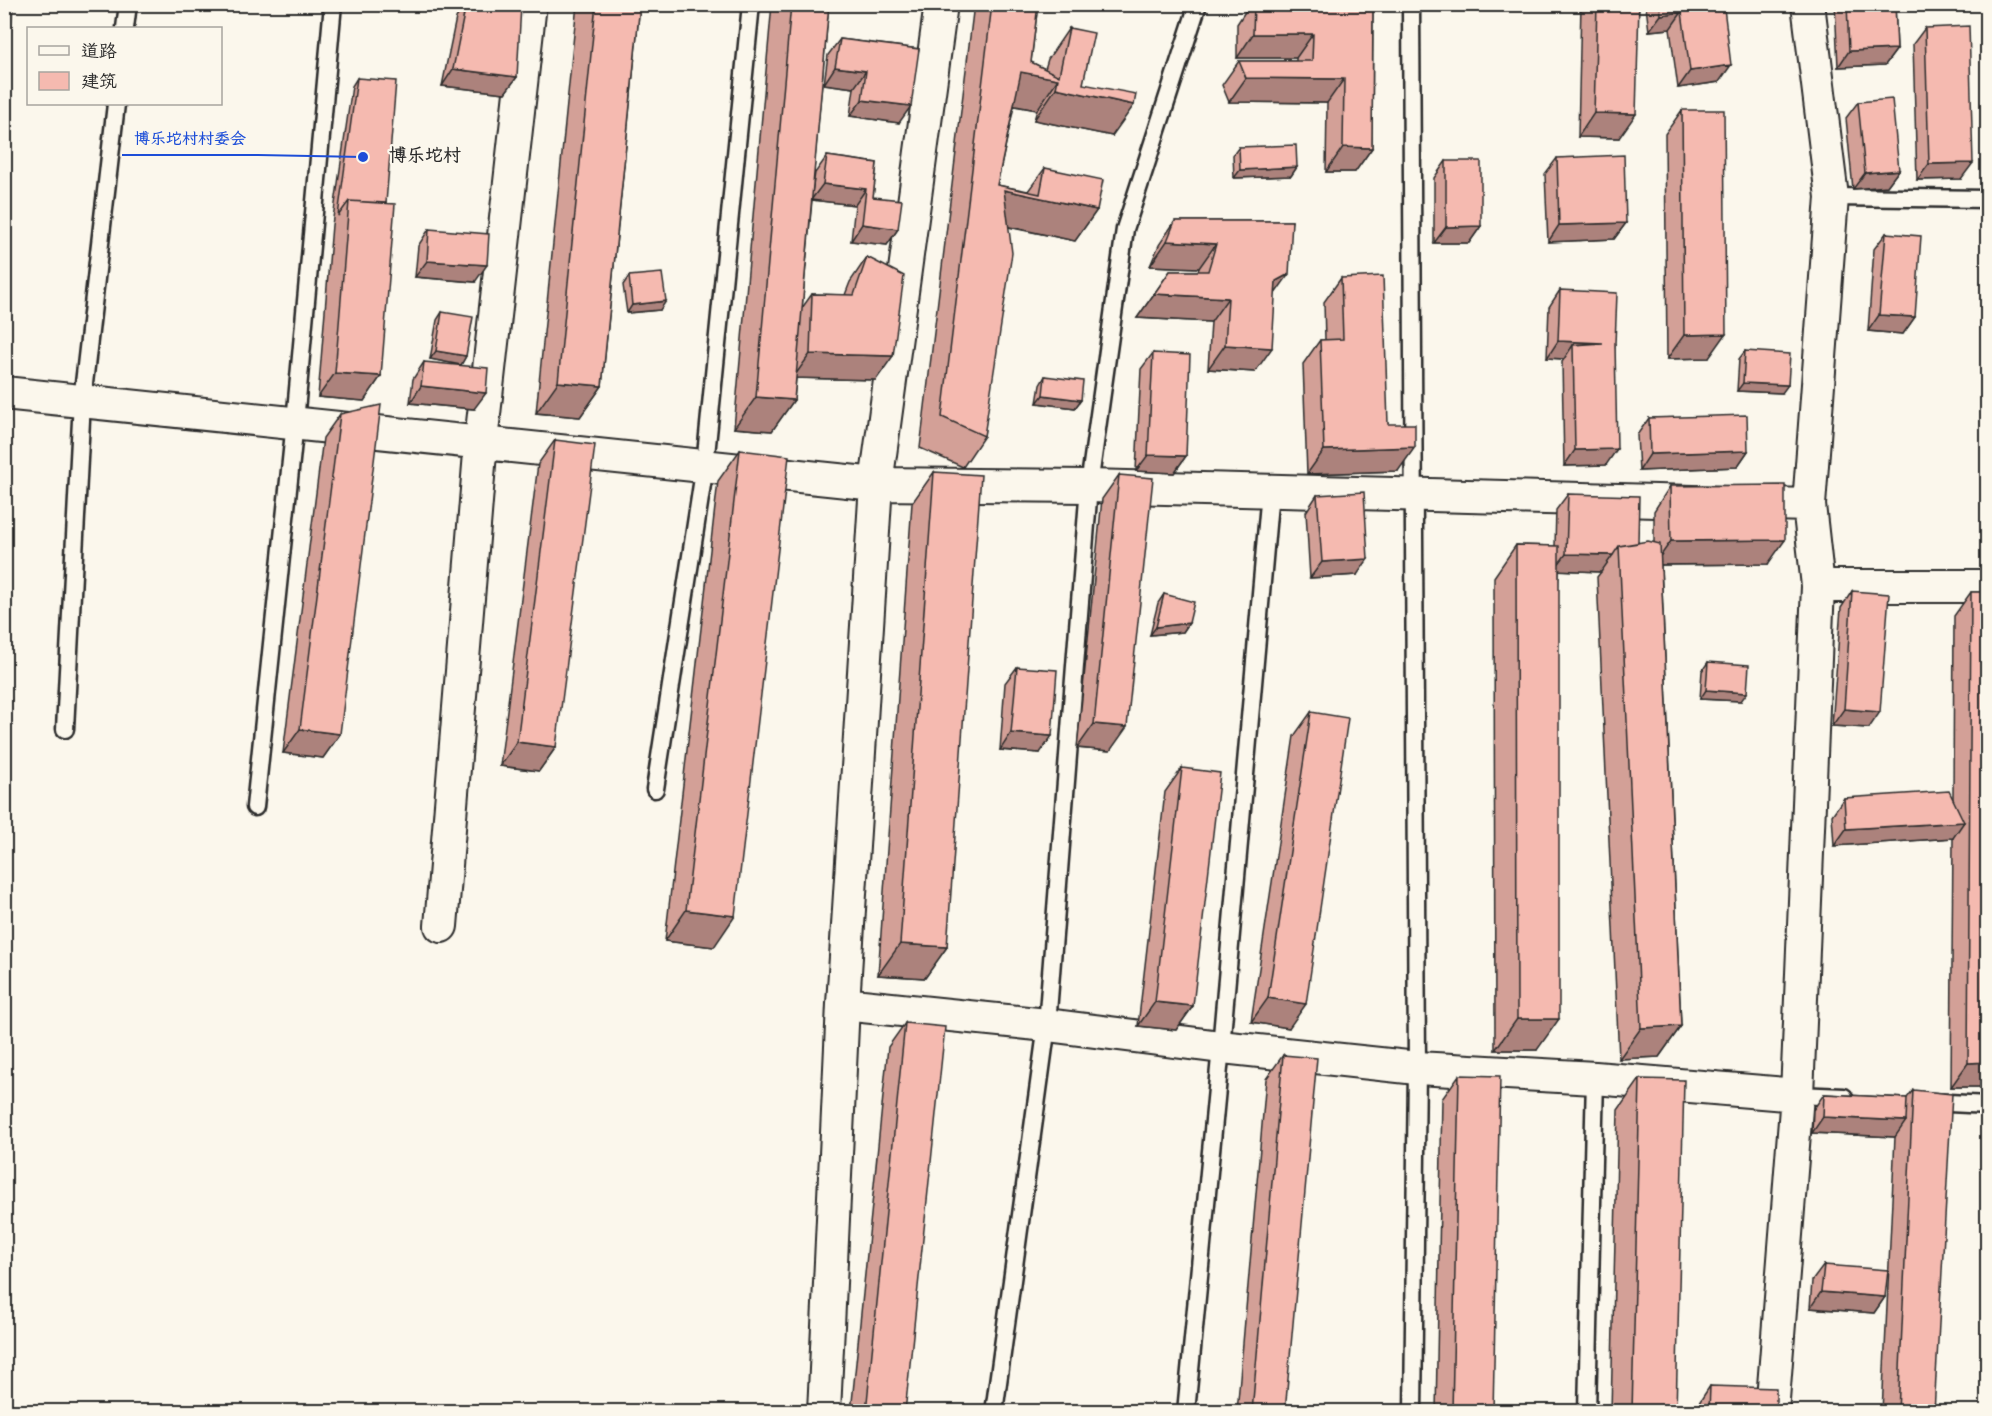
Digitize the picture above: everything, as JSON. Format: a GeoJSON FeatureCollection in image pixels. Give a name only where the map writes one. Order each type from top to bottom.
{"type":"FeatureCollection","features":[{"type":"Feature","properties":{"kind":"street"},"geometry":{"type":"LineString","coordinates":[[441,926],[481,441],[530,4]]}},
{"type":"Feature","properties":{"kind":"street"},"geometry":{"type":"LineString","coordinates":[[824,1412],[843,1004],[876,484],[941,4]]}},
{"type":"Feature","properties":{"kind":"street"},"geometry":{"type":"LineString","coordinates":[[1772,1412],[1797,1095],[1818,586],[1809,506],[1832,197],[1808,4]]}},
{"type":"Feature","properties":{"kind":"street"},"geometry":{"type":"LineString","coordinates":[[4,393],[876,484],[1089,486],[1809,506]]}},
{"type":"Feature","properties":{"kind":"street"},"geometry":{"type":"LineString","coordinates":[[1818,586],[1988,586]]}},
{"type":"Feature","properties":{"kind":"street"},"geometry":{"type":"LineString","coordinates":[[843,1004],[1417,1068],[1595,1078],[1797,1095]]}},
{"type":"Feature","properties":{"kind":"lane"},"geometry":{"type":"LineString","coordinates":[[125,27],[128,4]]}},
{"type":"Feature","properties":{"kind":"lane"},"geometry":{"type":"LineString","coordinates":[[255,807],[295,422],[333,4]]}},
{"type":"Feature","properties":{"kind":"lane"},"geometry":{"type":"LineString","coordinates":[[655,789],[705,465],[751,4]]}},
{"type":"Feature","properties":{"kind":"lane"},"geometry":{"type":"LineString","coordinates":[[994,1412],[1047,1025],[1089,486],[1125,229],[1198,4]]}},
{"type":"Feature","properties":{"kind":"lane"},"geometry":{"type":"LineString","coordinates":[[1411,4],[1417,1068],[1413,1412]]}},
{"type":"Feature","properties":{"kind":"lane"},"geometry":{"type":"LineString","coordinates":[[65,729],[82,401],[116,105]]}},
{"type":"Feature","properties":{"kind":"lane"},"geometry":{"type":"LineString","coordinates":[[1832,197],[1988,199]]}},
{"type":"Feature","properties":{"kind":"lane"},"geometry":{"type":"LineString","coordinates":[[1186,1412],[1270,491]]}},
{"type":"Feature","properties":{"kind":"lane"},"geometry":{"type":"LineString","coordinates":[[1587,1412],[1595,1078]]}},
{"type":"Feature","properties":{"kind":"lane"},"geometry":{"type":"LineString","coordinates":[[1797,1095],[1856,1098]]}},
{"type":"Feature","properties":{"kind":"lane"},"geometry":{"type":"LineString","coordinates":[[1916,1101],[1988,1105]]}},
{"type":"Feature","properties":{"kind":"building"},"geometry":{"type":"Polygon","coordinates":[[[4,4],[13,4],[4,103],[4,4]]]}},
{"type":"Feature","properties":{"kind":"building"},"geometry":{"type":"Polygon","coordinates":[[[466,4],[521,5],[517,77],[453,69],[466,4]]]}},
{"type":"Feature","properties":{"kind":"building"},"geometry":{"type":"Polygon","coordinates":[[[596,4],[640,4],[602,386],[558,382],[596,4]]]}},
{"type":"Feature","properties":{"kind":"building"},"geometry":{"type":"Polygon","coordinates":[[[791,4],[829,4],[794,400],[756,397],[791,4]]]}},
{"type":"Feature","properties":{"kind":"building"},"geometry":{"type":"Polygon","coordinates":[[[992,4],[1038,4],[1031,62],[1059,76],[1069,28],[1094,33],[1083,84],[1136,94],[1134,105],[1056,88],[1058,79],[1021,72],[997,185],[1040,194],[1045,168],[1103,180],[1097,210],[1004,190],[1012,253],[984,436],[942,417],[992,4]]]}},
{"type":"Feature","properties":{"kind":"building"},"geometry":{"type":"Polygon","coordinates":[[[1254,4],[1373,4],[1372,148],[1343,147],[1344,79],[1246,78],[1239,61],[1312,61],[1313,34],[1253,34],[1254,4]]]}},
{"type":"Feature","properties":{"kind":"building"},"geometry":{"type":"Polygon","coordinates":[[[1597,4],[1639,4],[1636,114],[1594,113],[1597,4]]]}},
{"type":"Feature","properties":{"kind":"building"},"geometry":{"type":"Polygon","coordinates":[[[1660,4],[1725,4],[1731,65],[1690,71],[1682,12],[1661,15],[1660,4]]]}},
{"type":"Feature","properties":{"kind":"building"},"geometry":{"type":"Polygon","coordinates":[[[1847,4],[1895,4],[1897,49],[1849,51],[1847,4]]]}},
{"type":"Feature","properties":{"kind":"building"},"geometry":{"type":"Polygon","coordinates":[[[1969,26],[1973,163],[1929,164],[1925,28],[1969,26]]]}},
{"type":"Feature","properties":{"kind":"building"},"geometry":{"type":"Polygon","coordinates":[[[840,39],[919,49],[911,106],[862,100],[866,71],[835,67],[840,39]]]}},
{"type":"Feature","properties":{"kind":"building"},"geometry":{"type":"Polygon","coordinates":[[[357,78],[396,81],[386,203],[349,201],[338,216],[357,78]]]}},
{"type":"Feature","properties":{"kind":"building"},"geometry":{"type":"Polygon","coordinates":[[[1892,99],[1899,170],[1865,173],[1858,102],[1892,99]]]}},
{"type":"Feature","properties":{"kind":"building"},"geometry":{"type":"Polygon","coordinates":[[[1682,110],[1724,110],[1726,334],[1684,335],[1682,110]]]}},
{"type":"Feature","properties":{"kind":"building"},"geometry":{"type":"Polygon","coordinates":[[[1296,145],[1297,167],[1240,170],[1239,147],[1296,145]]]}},
{"type":"Feature","properties":{"kind":"building"},"geometry":{"type":"Polygon","coordinates":[[[1624,155],[1626,223],[1559,225],[1557,158],[1624,155]]]}},
{"type":"Feature","properties":{"kind":"building"},"geometry":{"type":"Polygon","coordinates":[[[827,156],[877,163],[873,197],[902,200],[898,229],[862,224],[866,189],[823,184],[827,156]]]}},
{"type":"Feature","properties":{"kind":"building"},"geometry":{"type":"Polygon","coordinates":[[[1446,161],[1481,161],[1481,226],[1446,227],[1446,161]]]}},
{"type":"Feature","properties":{"kind":"building"},"geometry":{"type":"Polygon","coordinates":[[[349,201],[395,204],[381,376],[335,373],[349,201]]]}},
{"type":"Feature","properties":{"kind":"building"},"geometry":{"type":"Polygon","coordinates":[[[1175,221],[1292,221],[1289,274],[1276,281],[1272,348],[1225,345],[1228,298],[1154,294],[1170,271],[1208,271],[1216,244],[1167,241],[1175,221]]]}},
{"type":"Feature","properties":{"kind":"building"},"geometry":{"type":"Polygon","coordinates":[[[429,229],[489,234],[487,265],[427,261],[429,229]]]}},
{"type":"Feature","properties":{"kind":"building"},"geometry":{"type":"Polygon","coordinates":[[[1886,233],[1921,236],[1915,317],[1879,315],[1886,233]]]}},
{"type":"Feature","properties":{"kind":"building"},"geometry":{"type":"Polygon","coordinates":[[[867,257],[904,276],[893,356],[810,354],[812,294],[854,295],[867,257]]]}},
{"type":"Feature","properties":{"kind":"building"},"geometry":{"type":"Polygon","coordinates":[[[662,273],[666,301],[632,305],[629,276],[662,273]]]}},
{"type":"Feature","properties":{"kind":"building"},"geometry":{"type":"Polygon","coordinates":[[[1383,276],[1388,424],[1415,424],[1415,447],[1324,450],[1320,340],[1343,339],[1341,278],[1383,276]]]}},
{"type":"Feature","properties":{"kind":"building"},"geometry":{"type":"Polygon","coordinates":[[[1560,290],[1617,293],[1615,344],[1617,449],[1575,450],[1573,345],[1603,343],[1558,341],[1560,290]]]}},
{"type":"Feature","properties":{"kind":"building"},"geometry":{"type":"Polygon","coordinates":[[[442,312],[473,317],[466,356],[436,351],[442,312]]]}},
{"type":"Feature","properties":{"kind":"building"},"geometry":{"type":"Polygon","coordinates":[[[1745,351],[1790,354],[1788,385],[1743,383],[1745,351]]]}},
{"type":"Feature","properties":{"kind":"building"},"geometry":{"type":"Polygon","coordinates":[[[1153,353],[1190,355],[1186,456],[1148,455],[1153,353]]]}},
{"type":"Feature","properties":{"kind":"building"},"geometry":{"type":"Polygon","coordinates":[[[424,362],[488,368],[486,393],[421,386],[424,362]]]}},
{"type":"Feature","properties":{"kind":"building"},"geometry":{"type":"Polygon","coordinates":[[[1045,376],[1083,381],[1081,400],[1043,395],[1045,376]]]}},
{"type":"Feature","properties":{"kind":"building"},"geometry":{"type":"Polygon","coordinates":[[[381,405],[340,734],[300,729],[340,414],[381,405]]]}},
{"type":"Feature","properties":{"kind":"building"},"geometry":{"type":"Polygon","coordinates":[[[1747,415],[1748,451],[1650,454],[1649,418],[1747,415]]]}},
{"type":"Feature","properties":{"kind":"building"},"geometry":{"type":"Polygon","coordinates":[[[555,440],[595,445],[556,747],[517,742],[555,440]]]}},
{"type":"Feature","properties":{"kind":"building"},"geometry":{"type":"Polygon","coordinates":[[[740,450],[789,456],[735,916],[686,910],[740,450]]]}},
{"type":"Feature","properties":{"kind":"building"},"geometry":{"type":"Polygon","coordinates":[[[934,472],[981,475],[947,947],[900,944],[934,472]]]}},
{"type":"Feature","properties":{"kind":"building"},"geometry":{"type":"Polygon","coordinates":[[[1119,475],[1153,478],[1127,727],[1094,724],[1119,475]]]}},
{"type":"Feature","properties":{"kind":"building"},"geometry":{"type":"Polygon","coordinates":[[[1785,485],[1785,540],[1671,541],[1670,486],[1785,485]]]}},
{"type":"Feature","properties":{"kind":"building"},"geometry":{"type":"Polygon","coordinates":[[[1364,492],[1368,559],[1322,562],[1317,495],[1364,492]]]}},
{"type":"Feature","properties":{"kind":"building"},"geometry":{"type":"Polygon","coordinates":[[[1568,494],[1639,496],[1638,543],[1619,546],[1613,555],[1566,554],[1568,494]]]}},
{"type":"Feature","properties":{"kind":"building"},"geometry":{"type":"Polygon","coordinates":[[[1648,541],[1660,544],[1681,1026],[1641,1028],[1619,546],[1648,541]]]}},
{"type":"Feature","properties":{"kind":"building"},"geometry":{"type":"Polygon","coordinates":[[[1516,545],[1559,546],[1559,1019],[1517,1019],[1516,545]]]}},
{"type":"Feature","properties":{"kind":"building"},"geometry":{"type":"Polygon","coordinates":[[[1852,591],[1889,594],[1880,712],[1844,709],[1852,591]]]}},
{"type":"Feature","properties":{"kind":"building"},"geometry":{"type":"Polygon","coordinates":[[[1971,592],[1988,592],[1988,1062],[1968,1063],[1971,592]]]}},
{"type":"Feature","properties":{"kind":"building"},"geometry":{"type":"Polygon","coordinates":[[[1164,594],[1194,602],[1189,623],[1156,627],[1164,594]]]}},
{"type":"Feature","properties":{"kind":"building"},"geometry":{"type":"Polygon","coordinates":[[[1708,662],[1749,665],[1747,693],[1706,690],[1708,662]]]}},
{"type":"Feature","properties":{"kind":"building"},"geometry":{"type":"Polygon","coordinates":[[[1017,667],[1057,670],[1052,736],[1011,733],[1017,667]]]}},
{"type":"Feature","properties":{"kind":"building"},"geometry":{"type":"Polygon","coordinates":[[[1311,712],[1348,718],[1306,1004],[1268,998],[1311,712]]]}},
{"type":"Feature","properties":{"kind":"building"},"geometry":{"type":"Polygon","coordinates":[[[1182,768],[1220,773],[1193,1006],[1155,1002],[1182,768]]]}},
{"type":"Feature","properties":{"kind":"building"},"geometry":{"type":"Polygon","coordinates":[[[1949,791],[1964,822],[1846,829],[1844,798],[1949,791]]]}},
{"type":"Feature","properties":{"kind":"building"},"geometry":{"type":"Polygon","coordinates":[[[905,1023],[945,1027],[905,1412],[866,1412],[905,1023]]]}},
{"type":"Feature","properties":{"kind":"building"},"geometry":{"type":"Polygon","coordinates":[[[1283,1055],[1317,1058],[1285,1412],[1252,1412],[1283,1055]]]}},
{"type":"Feature","properties":{"kind":"building"},"geometry":{"type":"Polygon","coordinates":[[[1459,1075],[1500,1076],[1493,1412],[1452,1412],[1459,1075]]]}},
{"type":"Feature","properties":{"kind":"building"},"geometry":{"type":"Polygon","coordinates":[[[1640,1079],[1684,1080],[1676,1412],[1632,1412],[1640,1079]]]}},
{"type":"Feature","properties":{"kind":"building"},"geometry":{"type":"Polygon","coordinates":[[[1913,1090],[1952,1094],[1934,1412],[1898,1412],[1913,1090]]]}},
{"type":"Feature","properties":{"kind":"building"},"geometry":{"type":"Polygon","coordinates":[[[1824,1094],[1907,1098],[1906,1121],[1823,1117],[1824,1094]]]}},
{"type":"Feature","properties":{"kind":"building"},"geometry":{"type":"Polygon","coordinates":[[[1824,1265],[1888,1270],[1885,1297],[1821,1292],[1824,1265]]]}},
{"type":"Feature","properties":{"kind":"building"},"geometry":{"type":"Polygon","coordinates":[[[1710,1386],[1776,1388],[1776,1412],[1709,1412],[1710,1386]]]}},
{"type":"Feature","properties":{"kind":"building"},"geometry":{"type":"Polygon","coordinates":[[[1835,1408],[1856,1412],[1834,1412],[1835,1408]]]}},
{"type":"Feature","properties":{"kind":"place","name":"博乐坨村村委会"},"geometry":{"type":"Point","coordinates":[363,157]}},
{"type":"Feature","properties":{"kind":"district","name":"博乐坨村"},"geometry":{"type":"Point","coordinates":[425,155]}}]}
